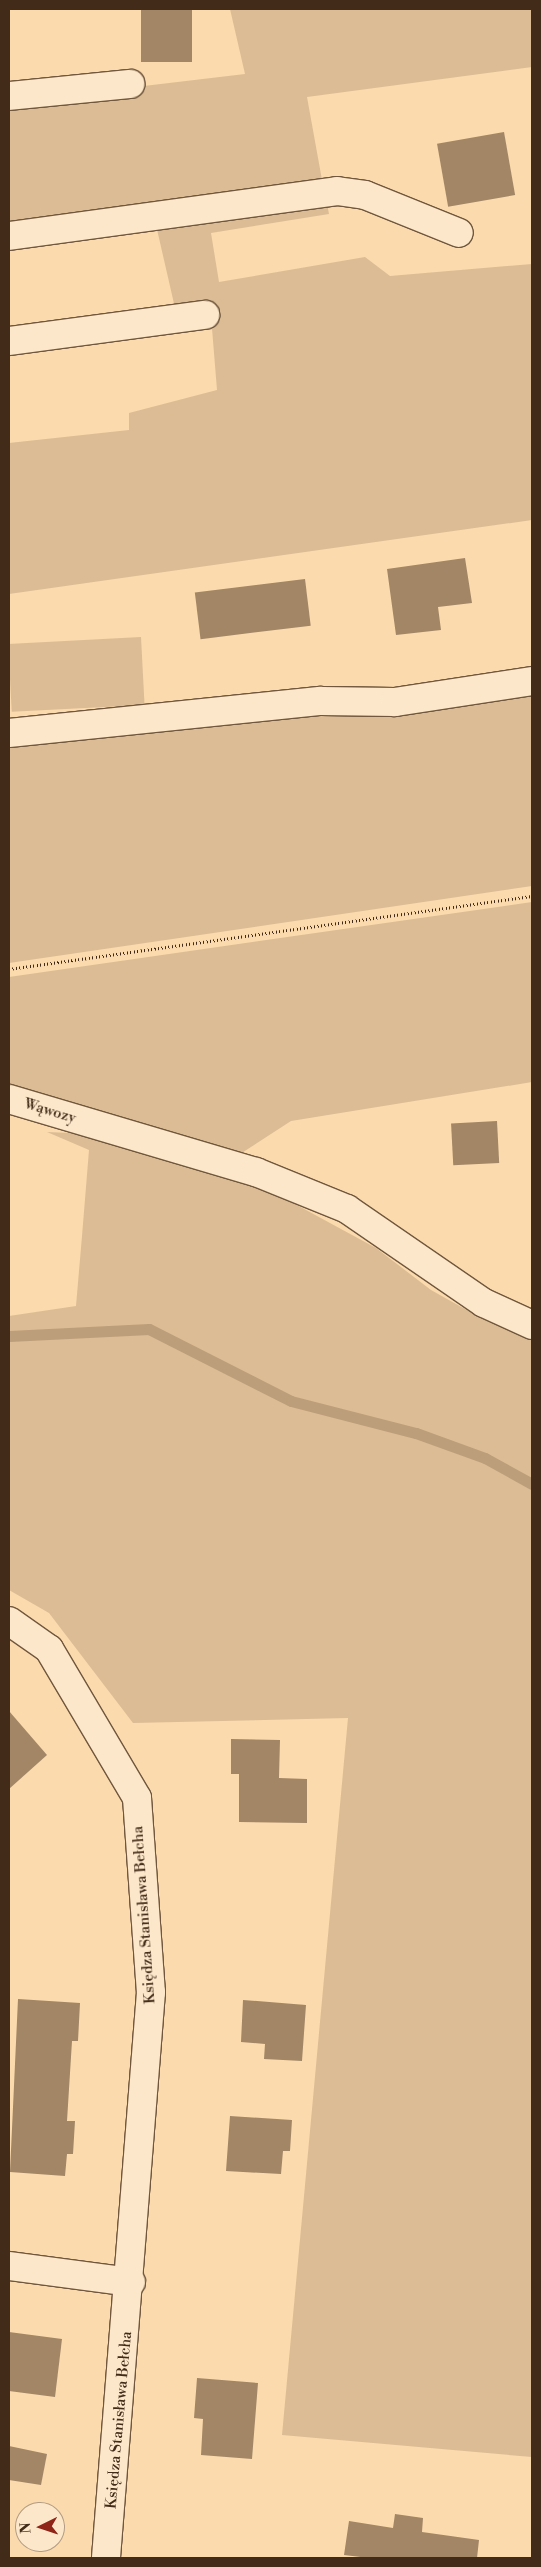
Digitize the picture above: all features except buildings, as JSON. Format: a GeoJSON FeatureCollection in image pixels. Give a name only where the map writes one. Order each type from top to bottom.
{"type":"FeatureCollection","features":[{"type":"Feature","properties":{"kind":"street"},"geometry":{"type":"LineString","coordinates":[[9,96],[130,84]]}},
{"type":"Feature","properties":{"kind":"street"},"geometry":{"type":"LineString","coordinates":[[9,236],[337,191],[366,195],[459,233]]}},
{"type":"Feature","properties":{"kind":"street"},"geometry":{"type":"LineString","coordinates":[[9,341],[205,315]]}},
{"type":"Feature","properties":{"kind":"street"},"geometry":{"type":"LineString","coordinates":[[9,733],[321,700],[395,702],[532,680]]}},
{"type":"Feature","properties":{"kind":"street","name":"Wąwozy"},"geometry":{"type":"LineString","coordinates":[[9,1098],[256,1172],[347,1209],[484,1303],[532,1324]]}},
{"type":"Feature","properties":{"kind":"street","name":"Księdza Stanisława Bełcha"},"geometry":{"type":"LineString","coordinates":[[9,1621],[49,1649],[136,1798],[151,1992],[131,2282],[106,2558]]}},
{"type":"Feature","properties":{"kind":"street"},"geometry":{"type":"LineString","coordinates":[[9,2266],[131,2282]]}},
{"type":"Feature","properties":{"kind":"path"},"geometry":{"type":"LineString","coordinates":[[9,969],[532,896]]}},
{"type":"Feature","properties":{"kind":"shaded area"},"geometry":{"type":"Polygon","coordinates":[[[230,9],[532,9],[532,67],[307,97],[322,180],[9,223],[9,102],[245,74],[230,9]]]}},
{"type":"Feature","properties":{"kind":"shaded area"},"geometry":{"type":"Polygon","coordinates":[[[326,198],[329,214],[211,233],[219,282],[365,257],[390,276],[532,264],[532,520],[9,594],[9,443],[129,430],[129,413],[217,390],[210,304],[175,308],[156,225],[326,198]]]}},
{"type":"Feature","properties":{"kind":"shaded area"},"geometry":{"type":"Polygon","coordinates":[[[141,637],[145,705],[12,712],[9,644],[141,637]]]}},
{"type":"Feature","properties":{"kind":"shaded area"},"geometry":{"type":"Polygon","coordinates":[[[532,692],[532,886],[9,963],[9,742],[532,692]]]}},
{"type":"Feature","properties":{"kind":"shaded area"},"geometry":{"type":"Polygon","coordinates":[[[532,902],[532,1082],[291,1121],[234,1158],[9,1089],[9,977],[532,902]]]}},
{"type":"Feature","properties":{"kind":"shaded area"},"geometry":{"type":"Polygon","coordinates":[[[47,1132],[70,1133],[132,1149],[271,1191],[376,1248],[431,1290],[472,1313],[532,1337],[532,2457],[282,2435],[348,1718],[133,1723],[49,1613],[9,1590],[9,1316],[76,1306],[82,1236],[89,1150],[47,1132]]]}},
{"type":"Feature","properties":{"kind":"waterway"},"geometry":{"type":"LineString","coordinates":[[9,1336],[149,1329],[291,1401],[416,1433],[485,1458],[532,1484]]}}]}
